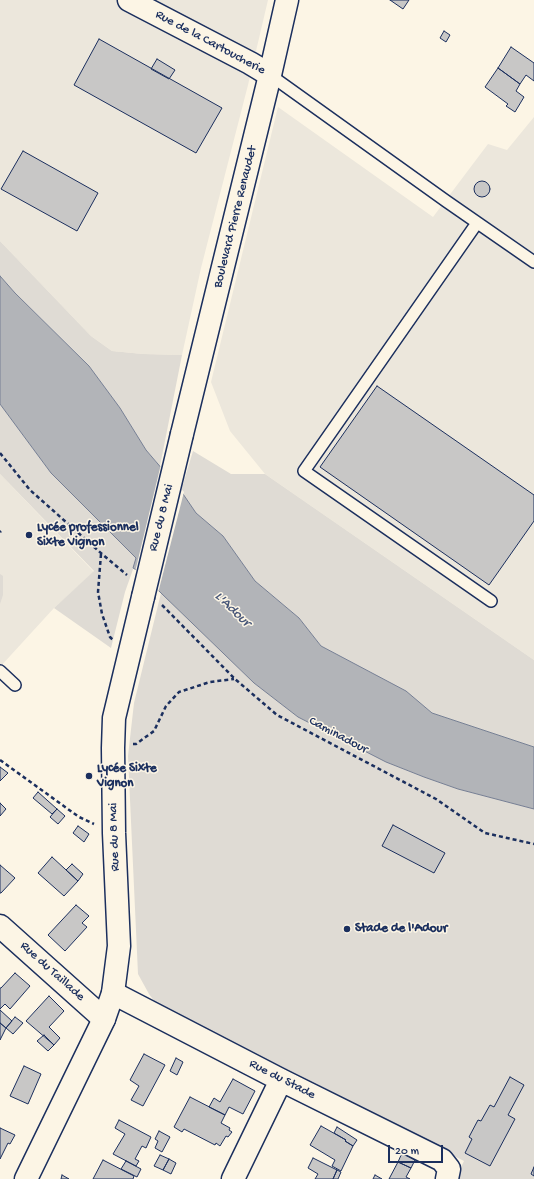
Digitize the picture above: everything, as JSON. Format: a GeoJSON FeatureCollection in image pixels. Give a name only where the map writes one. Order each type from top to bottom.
{"type":"FeatureCollection","features":[{"type":"Feature","properties":{"kind":"street","name":"Rue de la Cartoucherie"},"geometry":{"type":"LineString","coordinates":[[129,0],[250,63],[270,75]]}},
{"type":"Feature","properties":{"kind":"street","name":"Boulevard Pierre Renaudet"},"geometry":{"type":"LineString","coordinates":[[182,434],[270,75],[286,0]]}},
{"type":"Feature","properties":{"kind":"street","name":"Rue du 8 Mai"},"geometry":{"type":"LineString","coordinates":[[26,1179],[104,1019],[113,993],[119,946],[114,834],[114,718],[182,434]]}},
{"type":"Feature","properties":{"kind":"street","name":"Rue du Taillade"},"geometry":{"type":"LineString","coordinates":[[2,931],[104,1019]]}},
{"type":"Feature","properties":{"kind":"street","name":"Rue du Stade"},"geometry":{"type":"LineString","coordinates":[[113,993],[281,1080],[442,1160],[448,1174]]}},
{"type":"Feature","properties":{"kind":"street"},"geometry":{"type":"LineString","coordinates":[[233,1179],[281,1080]]}},
{"type":"Feature","properties":{"kind":"lane"},"geometry":{"type":"LineString","coordinates":[[270,75],[534,262]]}},
{"type":"Feature","properties":{"kind":"lane"},"geometry":{"type":"LineString","coordinates":[[477,223],[304,471],[492,601]]}},
{"type":"Feature","properties":{"kind":"lane"},"geometry":{"type":"LineString","coordinates":[[0,671],[14,685]]}},
{"type":"Feature","properties":{"kind":"path","name":"Caminadour"},"geometry":{"type":"LineString","coordinates":[[0,453],[30,490],[145,593],[235,679],[277,715],[436,798],[485,834],[534,844]]}},
{"type":"Feature","properties":{"kind":"path"},"geometry":{"type":"LineString","coordinates":[[102,554],[98,592],[102,614],[110,637],[130,653]]}},
{"type":"Feature","properties":{"kind":"path"},"geometry":{"type":"LineString","coordinates":[[113,748],[136,744],[154,731],[166,706],[179,692],[210,682],[235,679]]}},
{"type":"Feature","properties":{"kind":"path"},"geometry":{"type":"LineString","coordinates":[[0,760],[79,817],[114,834]]}},
{"type":"Feature","properties":{"kind":"shaded area"},"geometry":{"type":"Polygon","coordinates":[[[0,0],[268,0],[248,85],[201,268],[182,355],[143,354],[112,351],[91,336],[0,241],[0,0]]]}},
{"type":"Feature","properties":{"kind":"shaded area"},"geometry":{"type":"Polygon","coordinates":[[[278,107],[433,217],[488,144],[507,150],[534,117],[534,660],[265,474],[230,431],[211,382],[278,107]]]}},
{"type":"Feature","properties":{"kind":"shaded area"},"geometry":{"type":"Polygon","coordinates":[[[0,241],[91,336],[112,351],[143,354],[182,355],[160,466],[146,450],[120,408],[89,366],[15,293],[0,276],[0,241]]]}},
{"type":"Feature","properties":{"kind":"shaded area"},"geometry":{"type":"Polygon","coordinates":[[[0,404],[51,473],[137,558],[125,592],[111,648],[54,608],[94,571],[0,474],[0,404]]]}},
{"type":"Feature","properties":{"kind":"shaded area"},"geometry":{"type":"Polygon","coordinates":[[[193,451],[231,474],[265,474],[534,660],[534,747],[432,713],[405,691],[321,646],[299,618],[255,581],[223,536],[196,513],[181,491],[193,451]]]}},
{"type":"Feature","properties":{"kind":"shaded area","name":"Lycée professionnel Sixte Vignon"},"geometry":{"type":"Polygon","coordinates":[[[0,474],[94,572],[54,608],[0,667],[0,474]]]}},
{"type":"Feature","properties":{"kind":"shaded area"},"geometry":{"type":"Polygon","coordinates":[[[0,574],[3,576],[3,595],[0,604],[0,574]]]}},
{"type":"Feature","properties":{"kind":"shaded area","name":"Stade de l'Adour"},"geometry":{"type":"Polygon","coordinates":[[[161,593],[254,683],[298,717],[386,762],[424,777],[458,789],[534,809],[534,1179],[455,1179],[464,1161],[158,1006],[149,994],[138,974],[128,756],[134,703],[161,593]]]}},
{"type":"Feature","properties":{"kind":"water","name":"L'Adour"},"geometry":{"type":"Polygon","coordinates":[[[0,276],[15,293],[89,366],[120,408],[146,450],[181,491],[196,513],[223,536],[255,581],[299,618],[321,646],[406,691],[432,713],[534,747],[534,809],[458,789],[424,777],[386,762],[298,717],[254,683],[138,571],[133,568],[136,558],[51,473],[0,404],[0,276]]]}},
{"type":"Feature","properties":{"kind":"pier"},"geometry":{"type":"Polygon","coordinates":[[[161,464],[184,492],[158,593],[135,572],[161,464]]]}},
{"type":"Feature","properties":{"kind":"building"},"geometry":{"type":"Polygon","coordinates":[[[390,0],[409,0],[403,9],[390,0]]]}},
{"type":"Feature","properties":{"kind":"building"},"geometry":{"type":"Polygon","coordinates":[[[444,31],[450,35],[446,42],[440,38],[444,31]]]}},
{"type":"Feature","properties":{"kind":"building"},"geometry":{"type":"Polygon","coordinates":[[[99,39],[222,108],[196,153],[74,85],[99,39]]]}},
{"type":"Feature","properties":{"kind":"building"},"geometry":{"type":"Polygon","coordinates":[[[511,47],[534,63],[534,81],[526,75],[520,84],[498,68],[511,47]]]}},
{"type":"Feature","properties":{"kind":"building"},"geometry":{"type":"Polygon","coordinates":[[[157,59],[175,70],[169,79],[151,69],[157,59]]]}},
{"type":"Feature","properties":{"kind":"building"},"geometry":{"type":"Polygon","coordinates":[[[498,68],[520,84],[516,91],[524,97],[515,112],[506,106],[508,104],[485,87],[498,68]]]}},
{"type":"Feature","properties":{"kind":"building"},"geometry":{"type":"Polygon","coordinates":[[[23,151],[98,193],[77,231],[1,189],[23,151]]]}},
{"type":"Feature","properties":{"kind":"building"},"geometry":{"type":"Polygon","coordinates":[[[482,181],[489,186],[490,189],[485,196],[482,197],[475,192],[474,189],[479,182],[482,181]]]}},
{"type":"Feature","properties":{"kind":"building"},"geometry":{"type":"Polygon","coordinates":[[[377,386],[534,495],[534,521],[489,585],[320,467],[377,386]]]}},
{"type":"Feature","properties":{"kind":"building"},"geometry":{"type":"Polygon","coordinates":[[[0,767],[8,773],[0,781],[0,767]]]}},
{"type":"Feature","properties":{"kind":"building"},"geometry":{"type":"Polygon","coordinates":[[[38,792],[57,809],[52,814],[33,798],[38,792]]]}},
{"type":"Feature","properties":{"kind":"building"},"geometry":{"type":"Polygon","coordinates":[[[0,803],[6,809],[0,816],[0,803]]]}},
{"type":"Feature","properties":{"kind":"building"},"geometry":{"type":"Polygon","coordinates":[[[57,809],[65,816],[58,824],[50,817],[57,809]]]}},
{"type":"Feature","properties":{"kind":"building"},"geometry":{"type":"Polygon","coordinates":[[[393,825],[445,853],[434,873],[382,846],[393,825]]]}},
{"type":"Feature","properties":{"kind":"building"},"geometry":{"type":"Polygon","coordinates":[[[78,826],[89,834],[84,842],[73,833],[78,826]]]}},
{"type":"Feature","properties":{"kind":"building"},"geometry":{"type":"Polygon","coordinates":[[[52,857],[78,881],[64,896],[38,873],[52,857]]]}},
{"type":"Feature","properties":{"kind":"building"},"geometry":{"type":"Polygon","coordinates":[[[72,864],[83,874],[78,881],[66,870],[72,864]]]}},
{"type":"Feature","properties":{"kind":"building"},"geometry":{"type":"Polygon","coordinates":[[[0,865],[15,878],[1,893],[0,893],[0,865]]]}},
{"type":"Feature","properties":{"kind":"building"},"geometry":{"type":"Polygon","coordinates":[[[76,905],[89,916],[82,923],[87,927],[65,951],[48,935],[76,905]]]}},
{"type":"Feature","properties":{"kind":"building"},"geometry":{"type":"Polygon","coordinates":[[[15,973],[30,986],[10,1009],[5,1004],[0,1009],[0,988],[15,973]]]}},
{"type":"Feature","properties":{"kind":"building"},"geometry":{"type":"Polygon","coordinates":[[[49,996],[64,1011],[49,1027],[60,1038],[54,1045],[26,1021],[49,996]]]}},
{"type":"Feature","properties":{"kind":"building"},"geometry":{"type":"Polygon","coordinates":[[[0,1010],[12,1021],[6,1028],[0,1023],[0,1010]]]}},
{"type":"Feature","properties":{"kind":"building"},"geometry":{"type":"Polygon","coordinates":[[[15,1017],[23,1023],[13,1034],[6,1028],[15,1017]]]}},
{"type":"Feature","properties":{"kind":"building"},"geometry":{"type":"Polygon","coordinates":[[[0,1023],[6,1028],[0,1040],[0,1023]]]}},
{"type":"Feature","properties":{"kind":"building"},"geometry":{"type":"Polygon","coordinates":[[[44,1035],[54,1045],[48,1051],[37,1041],[44,1035]]]}},
{"type":"Feature","properties":{"kind":"building"},"geometry":{"type":"Polygon","coordinates":[[[144,1054],[165,1065],[143,1106],[131,1100],[139,1086],[130,1080],[144,1054]]]}},
{"type":"Feature","properties":{"kind":"building"},"geometry":{"type":"Polygon","coordinates":[[[176,1058],[183,1062],[177,1075],[170,1071],[176,1058]]]}},
{"type":"Feature","properties":{"kind":"building"},"geometry":{"type":"Polygon","coordinates":[[[24,1066],[41,1074],[28,1104],[10,1096],[24,1066]]]}},
{"type":"Feature","properties":{"kind":"building"},"geometry":{"type":"Polygon","coordinates":[[[510,1077],[524,1085],[508,1115],[515,1119],[490,1166],[465,1153],[472,1139],[469,1137],[478,1120],[481,1121],[490,1105],[494,1107],[510,1077]]]}},
{"type":"Feature","properties":{"kind":"building"},"geometry":{"type":"Polygon","coordinates":[[[233,1079],[255,1091],[243,1114],[229,1107],[225,1115],[209,1107],[214,1098],[220,1102],[233,1079]]]}},
{"type":"Feature","properties":{"kind":"building"},"geometry":{"type":"Polygon","coordinates":[[[190,1097],[225,1115],[221,1123],[230,1128],[229,1130],[232,1132],[228,1137],[226,1136],[220,1146],[216,1143],[215,1145],[184,1129],[182,1132],[174,1127],[190,1097]]]}},
{"type":"Feature","properties":{"kind":"building"},"geometry":{"type":"Polygon","coordinates":[[[119,1120],[151,1137],[146,1148],[142,1146],[135,1159],[139,1161],[136,1166],[113,1154],[125,1134],[115,1128],[119,1120]]]}},
{"type":"Feature","properties":{"kind":"building"},"geometry":{"type":"Polygon","coordinates":[[[321,1126],[346,1140],[345,1141],[353,1146],[341,1171],[332,1166],[335,1160],[310,1145],[321,1126]]]}},
{"type":"Feature","properties":{"kind":"building"},"geometry":{"type":"Polygon","coordinates":[[[337,1127],[357,1140],[353,1146],[334,1133],[337,1127]]]}},
{"type":"Feature","properties":{"kind":"building"},"geometry":{"type":"Polygon","coordinates":[[[0,1128],[15,1135],[10,1144],[8,1143],[0,1159],[0,1128]]]}},
{"type":"Feature","properties":{"kind":"building"},"geometry":{"type":"Polygon","coordinates":[[[159,1131],[170,1137],[162,1152],[155,1148],[158,1141],[155,1139],[159,1131]]]}},
{"type":"Feature","properties":{"kind":"building"},"geometry":{"type":"Polygon","coordinates":[[[402,1153],[415,1160],[411,1168],[398,1162],[402,1153]]]}},
{"type":"Feature","properties":{"kind":"building"},"geometry":{"type":"Polygon","coordinates":[[[160,1155],[169,1159],[163,1170],[154,1166],[160,1155]]]}},
{"type":"Feature","properties":{"kind":"building"},"geometry":{"type":"Polygon","coordinates":[[[313,1158],[337,1170],[333,1179],[315,1179],[318,1174],[308,1168],[313,1158]]]}},
{"type":"Feature","properties":{"kind":"building"},"geometry":{"type":"Polygon","coordinates":[[[169,1159],[176,1163],[171,1174],[163,1170],[169,1159]]]}},
{"type":"Feature","properties":{"kind":"building"},"geometry":{"type":"Polygon","coordinates":[[[103,1160],[134,1176],[133,1179],[93,1179],[103,1160]]]}},
{"type":"Feature","properties":{"kind":"building"},"geometry":{"type":"Polygon","coordinates":[[[126,1161],[141,1169],[137,1177],[121,1169],[126,1161]]]}},
{"type":"Feature","properties":{"kind":"building"},"geometry":{"type":"Polygon","coordinates":[[[398,1162],[411,1168],[406,1177],[410,1179],[389,1179],[398,1162]]]}},
{"type":"Feature","properties":{"kind":"building"},"geometry":{"type":"Polygon","coordinates":[[[534,1167],[534,1176],[531,1174],[534,1167]]]}},
{"type":"Feature","properties":{"kind":"building"},"geometry":{"type":"Polygon","coordinates":[[[337,1170],[341,1172],[338,1179],[333,1179],[337,1170]]]}},
{"type":"Feature","properties":{"kind":"building"},"geometry":{"type":"Polygon","coordinates":[[[62,1175],[69,1179],[61,1179],[62,1175]]]}},
{"type":"Feature","properties":{"kind":"building"},"geometry":{"type":"Polygon","coordinates":[[[375,1175],[382,1179],[373,1179],[375,1175]]]}},
{"type":"Feature","properties":{"kind":"place","name":"Lycée professionnel Sixte Vignon"},"geometry":{"type":"Point","coordinates":[29,535]}},
{"type":"Feature","properties":{"kind":"place","name":"Lycée Sixte Vignon"},"geometry":{"type":"Point","coordinates":[89,776]}},
{"type":"Feature","properties":{"kind":"place","name":"Stade de l'Adour"},"geometry":{"type":"Point","coordinates":[347,929]}}]}
